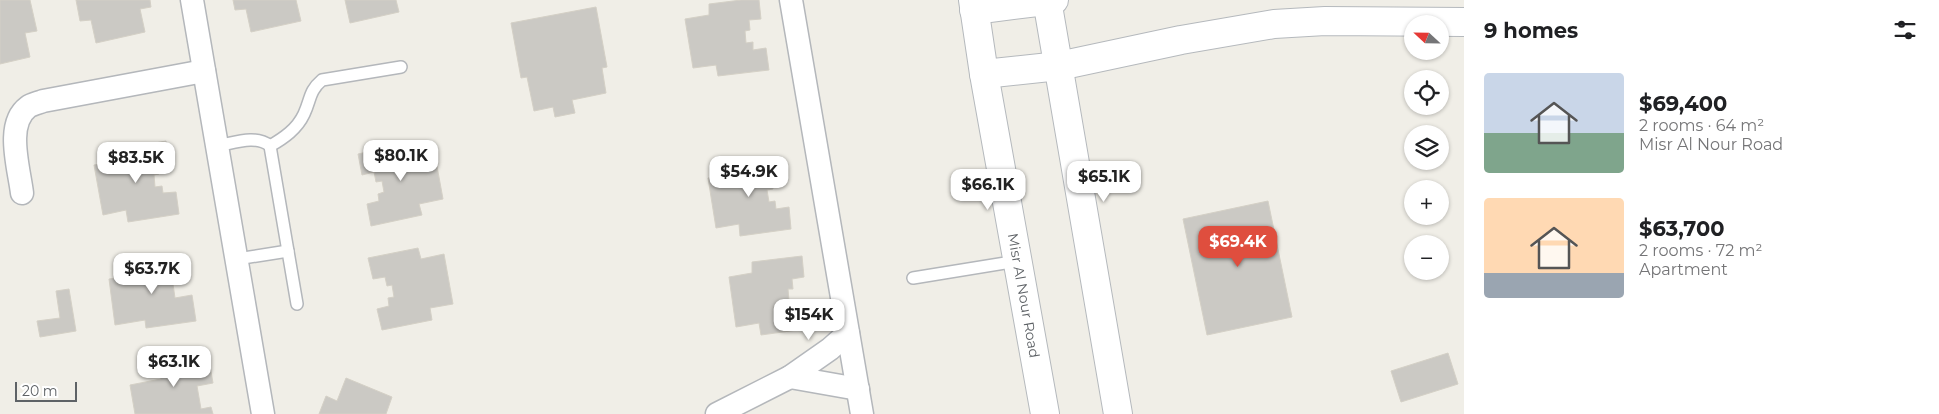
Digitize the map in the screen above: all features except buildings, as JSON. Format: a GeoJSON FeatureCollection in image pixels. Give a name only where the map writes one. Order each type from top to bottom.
{"type":"FeatureCollection","features":[{"type":"Feature","properties":{"kind":"street"},"geometry":{"type":"LineString","coordinates":[[192,0],[263,414]]}},
{"type":"Feature","properties":{"kind":"street"},"geometry":{"type":"LineString","coordinates":[[791,0],[862,414]]}},
{"type":"Feature","properties":{"kind":"street"},"geometry":{"type":"LineString","coordinates":[[974,5],[1049,0],[1118,414]]}},
{"type":"Feature","properties":{"kind":"street","name":"Misr Al Nour Road"},"geometry":{"type":"LineString","coordinates":[[974,5],[984,74],[1044,414]]}},
{"type":"Feature","properties":{"kind":"street"},"geometry":{"type":"LineString","coordinates":[[984,74],[1059,66],[1181,40],[1274,24],[1325,21],[1464,22]]}},
{"type":"Feature","properties":{"kind":"street"},"geometry":{"type":"LineString","coordinates":[[22,193],[14,132],[18,117],[29,106],[43,101],[204,71]]}},
{"type":"Feature","properties":{"kind":"street"},"geometry":{"type":"LineString","coordinates":[[717,414],[790,377],[830,349],[848,333]]}},
{"type":"Feature","properties":{"kind":"street"},"geometry":{"type":"LineString","coordinates":[[790,377],[858,389]]}},
{"type":"Feature","properties":{"kind":"lane"},"geometry":{"type":"LineString","coordinates":[[270,146],[289,134],[304,116],[313,88],[322,80],[402,67]]}},
{"type":"Feature","properties":{"kind":"lane"},"geometry":{"type":"LineString","coordinates":[[217,146],[256,139],[264,141],[270,146],[297,304]]}},
{"type":"Feature","properties":{"kind":"lane"},"geometry":{"type":"LineString","coordinates":[[237,259],[288,251]]}},
{"type":"Feature","properties":{"kind":"lane"},"geometry":{"type":"LineString","coordinates":[[913,278],[1018,261]]}}]}
